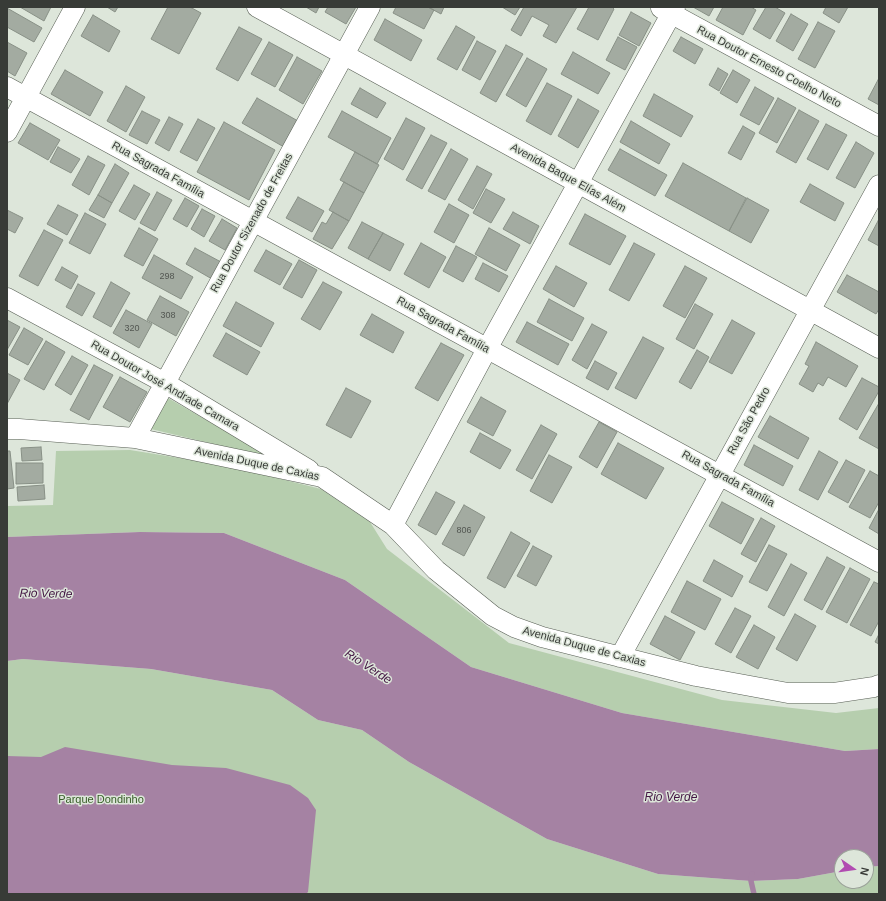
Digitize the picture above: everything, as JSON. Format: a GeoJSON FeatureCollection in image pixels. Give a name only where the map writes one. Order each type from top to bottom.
{"type":"FeatureCollection","features":[{"type":"Feature","properties":{"kind":"street"},"geometry":{"type":"LineString","coordinates":[[7,132],[75,7]]}},
{"type":"Feature","properties":{"kind":"street","name":"Avenida Baque Elías Além"},"geometry":{"type":"LineString","coordinates":[[257,7],[879,348]]}},
{"type":"Feature","properties":{"kind":"street","name":"Rua Doutor Sizenado de Freitas"},"geometry":{"type":"LineString","coordinates":[[135,438],[370,7]]}},
{"type":"Feature","properties":{"kind":"street"},"geometry":{"type":"LineString","coordinates":[[393,525],[578,183],[669,9]]}},
{"type":"Feature","properties":{"kind":"street","name":"Rua Doutor Ernesto Coelho Neto"},"geometry":{"type":"LineString","coordinates":[[669,9],[879,126]]}},
{"type":"Feature","properties":{"kind":"street","name":"Rua Sagrada Família"},"geometry":{"type":"LineString","coordinates":[[7,87],[879,562]]}},
{"type":"Feature","properties":{"kind":"street","name":"Rua São Pedro"},"geometry":{"type":"LineString","coordinates":[[620,657],[879,185]]}},
{"type":"Feature","properties":{"kind":"street","name":"Rua Doutor José Andrade Camara"},"geometry":{"type":"LineString","coordinates":[[7,298],[165,383],[322,477]]}},
{"type":"Feature","properties":{"kind":"street","name":"Avenida Duque de Caxias"},"geometry":{"type":"LineString","coordinates":[[7,429],[135,438],[322,477],[393,525],[436,570],[493,616],[514,627],[542,637],[696,676],[788,693],[834,693],[879,685]]}},
{"type":"Feature","properties":{"kind":"green space"},"geometry":{"type":"Polygon","coordinates":[[[168,398],[272,458],[151,429],[168,398]]]}},
{"type":"Feature","properties":{"kind":"green space"},"geometry":{"type":"Polygon","coordinates":[[[130,450],[229,466],[321,489],[370,522],[387,549],[509,643],[722,700],[836,713],[879,708],[879,749],[845,751],[622,713],[471,667],[345,580],[224,533],[140,532],[7,537],[7,506],[53,505],[56,451],[130,450]]]}},
{"type":"Feature","properties":{"kind":"green space","name":"Parque Dondinho"},"geometry":{"type":"Polygon","coordinates":[[[23,659],[151,669],[272,690],[318,720],[362,730],[409,762],[547,839],[658,874],[751,881],[798,879],[834,872],[834,889],[874,889],[874,866],[879,866],[879,894],[7,894],[7,661],[23,659]]]}},
{"type":"Feature","properties":{"kind":"water","name":"Rio Verde"},"geometry":{"type":"Polygon","coordinates":[[[140,532],[224,533],[345,580],[471,667],[622,713],[845,751],[879,749],[879,866],[874,866],[874,849],[834,849],[834,872],[798,879],[751,881],[658,874],[547,839],[409,762],[362,730],[318,720],[272,690],[151,669],[23,659],[7,661],[7,537],[140,532]]]}},
{"type":"Feature","properties":{"kind":"water"},"geometry":{"type":"Polygon","coordinates":[[[65,747],[172,765],[226,768],[290,785],[308,798],[316,810],[308,892],[306,894],[7,894],[7,756],[41,757],[65,747]]]}},
{"type":"Feature","properties":{"kind":"building"},"geometry":{"type":"Polygon","coordinates":[[[20,7],[51,7],[44,21],[20,7]]]}},
{"type":"Feature","properties":{"kind":"building"},"geometry":{"type":"Polygon","coordinates":[[[107,7],[118,7],[115,12],[107,7]]]}},
{"type":"Feature","properties":{"kind":"building"},"geometry":{"type":"Polygon","coordinates":[[[168,7],[190,7],[201,13],[179,54],[151,39],[168,7]]]}},
{"type":"Feature","properties":{"kind":"building"},"geometry":{"type":"Polygon","coordinates":[[[306,7],[319,7],[316,13],[306,7]]]}},
{"type":"Feature","properties":{"kind":"building"},"geometry":{"type":"Polygon","coordinates":[[[328,7],[356,7],[346,24],[325,12],[328,7]]]}},
{"type":"Feature","properties":{"kind":"building"},"geometry":{"type":"Polygon","coordinates":[[[396,7],[428,7],[434,10],[424,29],[393,13],[396,7]]]}},
{"type":"Feature","properties":{"kind":"building"},"geometry":{"type":"Polygon","coordinates":[[[428,7],[444,7],[441,14],[428,7]]]}},
{"type":"Feature","properties":{"kind":"building"},"geometry":{"type":"Polygon","coordinates":[[[502,7],[520,7],[515,15],[502,7]]]}},
{"type":"Feature","properties":{"kind":"building"},"geometry":{"type":"Polygon","coordinates":[[[524,7],[577,7],[556,43],[543,36],[549,25],[532,16],[521,36],[511,30],[524,7]]]}},
{"type":"Feature","properties":{"kind":"building"},"geometry":{"type":"Polygon","coordinates":[[[589,7],[612,7],[614,9],[598,40],[577,29],[589,7]]]}},
{"type":"Feature","properties":{"kind":"building"},"geometry":{"type":"Polygon","coordinates":[[[693,7],[714,7],[709,16],[693,7]]]}},
{"type":"Feature","properties":{"kind":"building"},"geometry":{"type":"Polygon","coordinates":[[[723,7],[751,7],[756,10],[743,35],[716,20],[723,7]]]}},
{"type":"Feature","properties":{"kind":"building"},"geometry":{"type":"Polygon","coordinates":[[[766,7],[775,7],[785,13],[770,39],[753,29],[766,7]]]}},
{"type":"Feature","properties":{"kind":"building"},"geometry":{"type":"Polygon","coordinates":[[[826,7],[848,7],[839,23],[823,13],[826,7]]]}},
{"type":"Feature","properties":{"kind":"building"},"geometry":{"type":"Polygon","coordinates":[[[7,8],[42,28],[34,42],[7,27],[7,8]]]}},
{"type":"Feature","properties":{"kind":"building"},"geometry":{"type":"Polygon","coordinates":[[[631,12],[651,23],[639,46],[619,35],[631,12]]]}},
{"type":"Feature","properties":{"kind":"building"},"geometry":{"type":"Polygon","coordinates":[[[791,14],[808,24],[793,51],[776,41],[791,14]]]}},
{"type":"Feature","properties":{"kind":"building"},"geometry":{"type":"Polygon","coordinates":[[[93,15],[120,31],[109,52],[81,36],[93,15]]]}},
{"type":"Feature","properties":{"kind":"building"},"geometry":{"type":"Polygon","coordinates":[[[385,19],[422,40],[411,61],[374,40],[385,19]]]}},
{"type":"Feature","properties":{"kind":"building"},"geometry":{"type":"Polygon","coordinates":[[[818,22],[835,31],[815,68],[798,59],[818,22]]]}},
{"type":"Feature","properties":{"kind":"building"},"geometry":{"type":"Polygon","coordinates":[[[456,26],[475,37],[457,70],[437,59],[456,26]]]}},
{"type":"Feature","properties":{"kind":"building"},"geometry":{"type":"Polygon","coordinates":[[[239,27],[262,39],[238,81],[216,69],[239,27]]]}},
{"type":"Feature","properties":{"kind":"building"},"geometry":{"type":"Polygon","coordinates":[[[618,37],[637,47],[625,70],[606,60],[618,37]]]}},
{"type":"Feature","properties":{"kind":"building"},"geometry":{"type":"Polygon","coordinates":[[[681,37],[703,49],[695,64],[673,51],[681,37]]]}},
{"type":"Feature","properties":{"kind":"building"},"geometry":{"type":"Polygon","coordinates":[[[477,41],[496,51],[480,80],[462,70],[477,41]]]}},
{"type":"Feature","properties":{"kind":"building"},"geometry":{"type":"Polygon","coordinates":[[[7,42],[27,53],[15,76],[7,71],[7,42]]]}},
{"type":"Feature","properties":{"kind":"building"},"geometry":{"type":"Polygon","coordinates":[[[269,42],[293,55],[275,87],[251,74],[269,42]]]}},
{"type":"Feature","properties":{"kind":"building"},"geometry":{"type":"Polygon","coordinates":[[[506,45],[523,54],[496,102],[480,93],[506,45]]]}},
{"type":"Feature","properties":{"kind":"building"},"geometry":{"type":"Polygon","coordinates":[[[573,52],[610,73],[598,94],[561,74],[573,52]]]}},
{"type":"Feature","properties":{"kind":"building"},"geometry":{"type":"Polygon","coordinates":[[[297,57],[322,71],[303,104],[279,90],[297,57]]]}},
{"type":"Feature","properties":{"kind":"building"},"geometry":{"type":"Polygon","coordinates":[[[527,58],[547,69],[526,107],[506,95],[527,58]]]}},
{"type":"Feature","properties":{"kind":"building"},"geometry":{"type":"Polygon","coordinates":[[[718,68],[728,74],[719,91],[709,85],[718,68]]]}},
{"type":"Feature","properties":{"kind":"building"},"geometry":{"type":"Polygon","coordinates":[[[65,70],[103,92],[90,116],[51,94],[65,70]]]}},
{"type":"Feature","properties":{"kind":"building"},"geometry":{"type":"Polygon","coordinates":[[[733,70],[750,80],[737,103],[720,93],[733,70]]]}},
{"type":"Feature","properties":{"kind":"building"},"geometry":{"type":"Polygon","coordinates":[[[879,78],[879,105],[868,99],[879,78]]]}},
{"type":"Feature","properties":{"kind":"building"},"geometry":{"type":"Polygon","coordinates":[[[547,83],[572,96],[551,135],[526,121],[547,83]]]}},
{"type":"Feature","properties":{"kind":"building"},"geometry":{"type":"Polygon","coordinates":[[[126,86],[145,97],[126,132],[107,121],[126,86]]]}},
{"type":"Feature","properties":{"kind":"building"},"geometry":{"type":"Polygon","coordinates":[[[755,87],[774,98],[759,125],[740,115],[755,87]]]}},
{"type":"Feature","properties":{"kind":"building"},"geometry":{"type":"Polygon","coordinates":[[[360,88],[386,103],[377,118],[351,104],[360,88]]]}},
{"type":"Feature","properties":{"kind":"building"},"geometry":{"type":"Polygon","coordinates":[[[654,94],[693,116],[681,137],[643,116],[654,94]]]}},
{"type":"Feature","properties":{"kind":"building"},"geometry":{"type":"Polygon","coordinates":[[[257,98],[298,121],[284,147],[242,123],[257,98]]]}},
{"type":"Feature","properties":{"kind":"building"},"geometry":{"type":"Polygon","coordinates":[[[778,98],[796,108],[777,143],[759,133],[778,98]]]}},
{"type":"Feature","properties":{"kind":"building"},"geometry":{"type":"Polygon","coordinates":[[[578,99],[599,111],[578,148],[558,136],[578,99]]]}},
{"type":"Feature","properties":{"kind":"building"},"geometry":{"type":"Polygon","coordinates":[[[799,110],[819,121],[796,163],[776,152],[799,110]]]}},
{"type":"Feature","properties":{"kind":"building"},"geometry":{"type":"Polygon","coordinates":[[[142,111],[160,120],[147,144],[129,135],[142,111]]]}},
{"type":"Feature","properties":{"kind":"building"},"geometry":{"type":"Polygon","coordinates":[[[342,111],[391,138],[377,164],[328,137],[342,111]]]}},
{"type":"Feature","properties":{"kind":"building"},"geometry":{"type":"Polygon","coordinates":[[[169,117],[183,124],[169,151],[155,143],[169,117]]]}},
{"type":"Feature","properties":{"kind":"building"},"geometry":{"type":"Polygon","coordinates":[[[406,118],[425,128],[403,170],[384,159],[406,118]]]}},
{"type":"Feature","properties":{"kind":"building"},"geometry":{"type":"Polygon","coordinates":[[[198,119],[215,128],[197,161],[180,152],[198,119]]]}},
{"type":"Feature","properties":{"kind":"building"},"geometry":{"type":"Polygon","coordinates":[[[631,121],[670,144],[659,164],[620,142],[631,121]]]}},
{"type":"Feature","properties":{"kind":"building"},"geometry":{"type":"Polygon","coordinates":[[[224,122],[275,150],[249,200],[197,172],[224,122]]]}},
{"type":"Feature","properties":{"kind":"building"},"geometry":{"type":"Polygon","coordinates":[[[30,123],[60,140],[48,160],[18,143],[30,123]]]}},
{"type":"Feature","properties":{"kind":"building"},"geometry":{"type":"Polygon","coordinates":[[[826,124],[847,135],[828,170],[807,159],[826,124]]]}},
{"type":"Feature","properties":{"kind":"building"},"geometry":{"type":"Polygon","coordinates":[[[743,126],[755,133],[741,160],[728,153],[743,126]]]}},
{"type":"Feature","properties":{"kind":"building"},"geometry":{"type":"Polygon","coordinates":[[[431,135],[447,143],[422,189],[406,180],[431,135]]]}},
{"type":"Feature","properties":{"kind":"building"},"geometry":{"type":"Polygon","coordinates":[[[856,142],[874,153],[855,188],[836,178],[856,142]]]}},
{"type":"Feature","properties":{"kind":"building"},"geometry":{"type":"Polygon","coordinates":[[[58,147],[80,159],[71,173],[50,162],[58,147]]]}},
{"type":"Feature","properties":{"kind":"building"},"geometry":{"type":"Polygon","coordinates":[[[451,149],[468,159],[445,200],[428,191],[451,149]]]}},
{"type":"Feature","properties":{"kind":"building"},"geometry":{"type":"Polygon","coordinates":[[[620,149],[667,175],[655,196],[608,170],[620,149]]]}},
{"type":"Feature","properties":{"kind":"building"},"geometry":{"type":"Polygon","coordinates":[[[355,152],[379,165],[364,193],[340,180],[355,152]]]}},
{"type":"Feature","properties":{"kind":"building"},"geometry":{"type":"Polygon","coordinates":[[[88,156],[105,165],[89,195],[72,185],[88,156]]]}},
{"type":"Feature","properties":{"kind":"building"},"geometry":{"type":"Polygon","coordinates":[[[683,163],[746,198],[729,231],[665,196],[683,163]]]}},
{"type":"Feature","properties":{"kind":"building"},"geometry":{"type":"Polygon","coordinates":[[[115,164],[129,173],[112,203],[98,195],[115,164]]]}},
{"type":"Feature","properties":{"kind":"building"},"geometry":{"type":"Polygon","coordinates":[[[477,166],[492,174],[473,209],[458,200],[477,166]]]}},
{"type":"Feature","properties":{"kind":"building"},"geometry":{"type":"Polygon","coordinates":[[[344,182],[364,193],[349,221],[329,210],[344,182]]]}},
{"type":"Feature","properties":{"kind":"building"},"geometry":{"type":"Polygon","coordinates":[[[810,184],[844,203],[835,221],[800,202],[810,184]]]}},
{"type":"Feature","properties":{"kind":"building"},"geometry":{"type":"Polygon","coordinates":[[[134,185],[150,194],[135,220],[119,211],[134,185]]]}},
{"type":"Feature","properties":{"kind":"building"},"geometry":{"type":"Polygon","coordinates":[[[486,189],[505,199],[491,223],[473,213],[486,189]]]}},
{"type":"Feature","properties":{"kind":"building"},"geometry":{"type":"Polygon","coordinates":[[[157,192],[172,200],[155,231],[140,223],[157,192]]]}},
{"type":"Feature","properties":{"kind":"building"},"geometry":{"type":"Polygon","coordinates":[[[98,195],[112,203],[104,218],[89,210],[98,195]]]}},
{"type":"Feature","properties":{"kind":"building"},"geometry":{"type":"Polygon","coordinates":[[[298,197],[324,211],[312,232],[286,218],[298,197]]]}},
{"type":"Feature","properties":{"kind":"building"},"geometry":{"type":"Polygon","coordinates":[[[185,198],[199,206],[187,227],[173,219],[185,198]]]}},
{"type":"Feature","properties":{"kind":"building"},"geometry":{"type":"Polygon","coordinates":[[[747,198],[769,210],[751,243],[729,231],[747,198]]]}},
{"type":"Feature","properties":{"kind":"building"},"geometry":{"type":"Polygon","coordinates":[[[449,204],[469,215],[454,243],[434,232],[449,204]]]}},
{"type":"Feature","properties":{"kind":"building"},"geometry":{"type":"Polygon","coordinates":[[[58,205],[78,215],[67,235],[47,224],[58,205]]]}},
{"type":"Feature","properties":{"kind":"building"},"geometry":{"type":"Polygon","coordinates":[[[202,209],[215,216],[204,237],[191,229],[202,209]]]}},
{"type":"Feature","properties":{"kind":"building"},"geometry":{"type":"Polygon","coordinates":[[[7,210],[23,218],[15,233],[7,229],[7,210]]]}},
{"type":"Feature","properties":{"kind":"building"},"geometry":{"type":"Polygon","coordinates":[[[333,212],[349,221],[332,249],[313,239],[322,222],[326,224],[333,212]]]}},
{"type":"Feature","properties":{"kind":"building"},"geometry":{"type":"Polygon","coordinates":[[[513,212],[539,226],[530,244],[503,229],[513,212]]]}},
{"type":"Feature","properties":{"kind":"building"},"geometry":{"type":"Polygon","coordinates":[[[85,213],[106,224],[90,254],[69,243],[85,213]]]}},
{"type":"Feature","properties":{"kind":"building"},"geometry":{"type":"Polygon","coordinates":[[[585,214],[626,236],[610,265],[569,244],[585,214]]]}},
{"type":"Feature","properties":{"kind":"building"},"geometry":{"type":"Polygon","coordinates":[[[222,219],[237,228],[225,250],[209,241],[222,219]]]}},
{"type":"Feature","properties":{"kind":"building"},"geometry":{"type":"Polygon","coordinates":[[[878,221],[879,222],[879,246],[868,240],[878,221]]]}},
{"type":"Feature","properties":{"kind":"building"},"geometry":{"type":"Polygon","coordinates":[[[362,222],[383,233],[368,259],[348,248],[362,222]]]}},
{"type":"Feature","properties":{"kind":"building"},"geometry":{"type":"Polygon","coordinates":[[[139,228],[158,239],[143,266],[124,256],[139,228]]]}},
{"type":"Feature","properties":{"kind":"building"},"geometry":{"type":"Polygon","coordinates":[[[489,228],[520,245],[506,271],[475,254],[489,228]]]}},
{"type":"Feature","properties":{"kind":"building"},"geometry":{"type":"Polygon","coordinates":[[[44,230],[63,240],[38,286],[19,276],[44,230]]]}},
{"type":"Feature","properties":{"kind":"building"},"geometry":{"type":"Polygon","coordinates":[[[383,233],[404,244],[390,271],[368,259],[383,233]]]}},
{"type":"Feature","properties":{"kind":"building"},"geometry":{"type":"Polygon","coordinates":[[[421,243],[446,257],[429,288],[404,274],[421,243]]]}},
{"type":"Feature","properties":{"kind":"building"},"geometry":{"type":"Polygon","coordinates":[[[634,243],[655,254],[629,301],[609,290],[634,243]]]}},
{"type":"Feature","properties":{"kind":"building"},"geometry":{"type":"Polygon","coordinates":[[[456,246],[477,257],[463,282],[443,271],[456,246]]]}},
{"type":"Feature","properties":{"kind":"building"},"geometry":{"type":"Polygon","coordinates":[[[195,248],[221,262],[212,279],[186,264],[195,248]]]}},
{"type":"Feature","properties":{"kind":"building"},"geometry":{"type":"Polygon","coordinates":[[[266,250],[292,264],[280,285],[254,271],[266,250]]]}},
{"type":"Feature","properties":{"kind":"building"},"geometry":{"type":"Polygon","coordinates":[[[154,255],[193,277],[181,299],[142,278],[154,255]]]}},
{"type":"Feature","properties":{"kind":"building"},"geometry":{"type":"Polygon","coordinates":[[[299,260],[317,270],[302,298],[283,288],[299,260]]]}},
{"type":"Feature","properties":{"kind":"building"},"geometry":{"type":"Polygon","coordinates":[[[483,263],[508,276],[499,292],[475,279],[483,263]]]}},
{"type":"Feature","properties":{"kind":"building"},"geometry":{"type":"Polygon","coordinates":[[[556,266],[587,283],[574,307],[543,289],[556,266]]]}},
{"type":"Feature","properties":{"kind":"building"},"geometry":{"type":"Polygon","coordinates":[[[685,266],[707,278],[685,318],[663,306],[685,266]]]}},
{"type":"Feature","properties":{"kind":"building"},"geometry":{"type":"Polygon","coordinates":[[[62,267],[78,276],[71,289],[55,280],[62,267]]]}},
{"type":"Feature","properties":{"kind":"building"},"geometry":{"type":"Polygon","coordinates":[[[847,275],[879,292],[879,309],[876,314],[837,292],[847,275]]]}},
{"type":"Feature","properties":{"kind":"building"},"geometry":{"type":"Polygon","coordinates":[[[111,282],[130,293],[111,327],[93,317],[111,282]]]}},
{"type":"Feature","properties":{"kind":"building"},"geometry":{"type":"Polygon","coordinates":[[[323,282],[342,292],[320,330],[301,319],[323,282]]]}},
{"type":"Feature","properties":{"kind":"building"},"geometry":{"type":"Polygon","coordinates":[[[78,284],[95,293],[82,316],[66,307],[78,284]]]}},
{"type":"Feature","properties":{"kind":"building"},"geometry":{"type":"Polygon","coordinates":[[[160,296],[189,312],[176,336],[147,320],[160,296]]]}},
{"type":"Feature","properties":{"kind":"building"},"geometry":{"type":"Polygon","coordinates":[[[549,299],[584,318],[572,341],[537,322],[549,299]]]}},
{"type":"Feature","properties":{"kind":"building"},"geometry":{"type":"Polygon","coordinates":[[[236,302],[274,323],[261,347],[223,326],[236,302]]]}},
{"type":"Feature","properties":{"kind":"building"},"geometry":{"type":"Polygon","coordinates":[[[695,304],[713,314],[694,349],[676,339],[695,304]]]}},
{"type":"Feature","properties":{"kind":"building"},"geometry":{"type":"Polygon","coordinates":[[[126,310],[152,324],[139,348],[113,333],[126,310]]]}},
{"type":"Feature","properties":{"kind":"building"},"geometry":{"type":"Polygon","coordinates":[[[372,314],[404,332],[393,353],[360,335],[372,314]]]}},
{"type":"Feature","properties":{"kind":"building"},"geometry":{"type":"Polygon","coordinates":[[[7,320],[20,327],[7,350],[7,320]]]}},
{"type":"Feature","properties":{"kind":"building"},"geometry":{"type":"Polygon","coordinates":[[[732,320],[755,333],[732,374],[709,362],[732,320]]]}},
{"type":"Feature","properties":{"kind":"building"},"geometry":{"type":"Polygon","coordinates":[[[527,322],[569,344],[558,365],[516,342],[527,322]]]}},
{"type":"Feature","properties":{"kind":"building"},"geometry":{"type":"Polygon","coordinates":[[[592,324],[607,332],[587,369],[572,360],[592,324]]]}},
{"type":"Feature","properties":{"kind":"building"},"geometry":{"type":"Polygon","coordinates":[[[24,328],[43,339],[28,365],[9,355],[24,328]]]}},
{"type":"Feature","properties":{"kind":"building"},"geometry":{"type":"Polygon","coordinates":[[[226,333],[260,352],[247,375],[213,356],[226,333]]]}},
{"type":"Feature","properties":{"kind":"building"},"geometry":{"type":"Polygon","coordinates":[[[643,337],[664,348],[636,399],[615,388],[643,337]]]}},
{"type":"Feature","properties":{"kind":"building"},"geometry":{"type":"Polygon","coordinates":[[[46,341],[65,352],[44,390],[24,379],[46,341]]]}},
{"type":"Feature","properties":{"kind":"building"},"geometry":{"type":"Polygon","coordinates":[[[816,342],[858,366],[846,387],[828,377],[823,386],[818,383],[813,392],[799,384],[809,366],[805,364],[816,342]]]}},
{"type":"Feature","properties":{"kind":"building"},"geometry":{"type":"Polygon","coordinates":[[[441,343],[464,355],[438,401],[415,388],[441,343]]]}},
{"type":"Feature","properties":{"kind":"building"},"geometry":{"type":"Polygon","coordinates":[[[697,350],[709,357],[691,389],[679,382],[697,350]]]}},
{"type":"Feature","properties":{"kind":"building"},"geometry":{"type":"Polygon","coordinates":[[[72,356],[88,365],[71,395],[55,385],[72,356]]]}},
{"type":"Feature","properties":{"kind":"building"},"geometry":{"type":"Polygon","coordinates":[[[595,361],[617,373],[608,390],[586,378],[595,361]]]}},
{"type":"Feature","properties":{"kind":"building"},"geometry":{"type":"Polygon","coordinates":[[[94,365],[113,375],[89,420],[70,410],[94,365]]]}},
{"type":"Feature","properties":{"kind":"building"},"geometry":{"type":"Polygon","coordinates":[[[7,373],[20,380],[7,404],[7,373]]]}},
{"type":"Feature","properties":{"kind":"building"},"geometry":{"type":"Polygon","coordinates":[[[120,377],[147,392],[130,422],[103,407],[120,377]]]}},
{"type":"Feature","properties":{"kind":"building"},"geometry":{"type":"Polygon","coordinates":[[[862,378],[879,387],[879,391],[857,430],[839,419],[862,378]]]}},
{"type":"Feature","properties":{"kind":"building"},"geometry":{"type":"Polygon","coordinates":[[[346,388],[371,401],[351,438],[326,425],[346,388]]]}},
{"type":"Feature","properties":{"kind":"building"},"geometry":{"type":"Polygon","coordinates":[[[481,397],[506,411],[493,436],[467,422],[481,397]]]}},
{"type":"Feature","properties":{"kind":"building"},"geometry":{"type":"Polygon","coordinates":[[[879,403],[879,449],[859,438],[879,403]]]}},
{"type":"Feature","properties":{"kind":"building"},"geometry":{"type":"Polygon","coordinates":[[[770,416],[809,438],[798,459],[758,437],[770,416]]]}},
{"type":"Feature","properties":{"kind":"building"},"geometry":{"type":"Polygon","coordinates":[[[599,422],[617,432],[597,468],[579,457],[599,422]]]}},
{"type":"Feature","properties":{"kind":"building"},"geometry":{"type":"Polygon","coordinates":[[[541,425],[557,434],[532,479],[516,470],[541,425]]]}},
{"type":"Feature","properties":{"kind":"building"},"geometry":{"type":"Polygon","coordinates":[[[480,433],[511,450],[500,469],[470,452],[480,433]]]}},
{"type":"Feature","properties":{"kind":"building"},"geometry":{"type":"Polygon","coordinates":[[[618,443],[664,468],[646,499],[601,474],[618,443]]]}},
{"type":"Feature","properties":{"kind":"building"},"geometry":{"type":"Polygon","coordinates":[[[754,445],[793,466],[783,486],[744,465],[754,445]]]}},
{"type":"Feature","properties":{"kind":"building"},"geometry":{"type":"Polygon","coordinates":[[[41,447],[42,460],[22,461],[21,448],[41,447]]]}},
{"type":"Feature","properties":{"kind":"building"},"geometry":{"type":"Polygon","coordinates":[[[7,451],[10,451],[14,488],[7,489],[7,451]]]}},
{"type":"Feature","properties":{"kind":"building"},"geometry":{"type":"Polygon","coordinates":[[[819,451],[838,462],[818,500],[799,490],[819,451]]]}},
{"type":"Feature","properties":{"kind":"building"},"geometry":{"type":"Polygon","coordinates":[[[549,455],[572,467],[552,503],[530,491],[549,455]]]}},
{"type":"Feature","properties":{"kind":"building"},"geometry":{"type":"Polygon","coordinates":[[[846,460],[865,470],[848,503],[828,492],[846,460]]]}},
{"type":"Feature","properties":{"kind":"building"},"geometry":{"type":"Polygon","coordinates":[[[16,463],[43,463],[43,483],[16,484],[16,463]]]}},
{"type":"Feature","properties":{"kind":"building"},"geometry":{"type":"Polygon","coordinates":[[[870,471],[879,476],[879,502],[870,518],[849,507],[870,471]]]}},
{"type":"Feature","properties":{"kind":"building"},"geometry":{"type":"Polygon","coordinates":[[[44,485],[45,499],[18,501],[17,487],[44,485]]]}},
{"type":"Feature","properties":{"kind":"building"},"geometry":{"type":"Polygon","coordinates":[[[436,492],[455,502],[436,535],[418,525],[436,492]]]}},
{"type":"Feature","properties":{"kind":"building"},"geometry":{"type":"Polygon","coordinates":[[[722,502],[754,519],[741,544],[709,526],[722,502]]]}},
{"type":"Feature","properties":{"kind":"building"},"geometry":{"type":"Polygon","coordinates":[[[464,505],[485,517],[464,556],[442,544],[464,505]]]}},
{"type":"Feature","properties":{"kind":"building"},"geometry":{"type":"Polygon","coordinates":[[[879,509],[879,534],[869,528],[879,509]]]}},
{"type":"Feature","properties":{"kind":"building"},"geometry":{"type":"Polygon","coordinates":[[[761,518],[775,526],[756,562],[741,554],[761,518]]]}},
{"type":"Feature","properties":{"kind":"building"},"geometry":{"type":"Polygon","coordinates":[[[511,532],[530,543],[505,588],[487,578],[511,532]]]}},
{"type":"Feature","properties":{"kind":"building"},"geometry":{"type":"Polygon","coordinates":[[[769,545],[787,554],[767,591],[749,582],[769,545]]]}},
{"type":"Feature","properties":{"kind":"building"},"geometry":{"type":"Polygon","coordinates":[[[533,546],[552,556],[536,586],[517,576],[533,546]]]}},
{"type":"Feature","properties":{"kind":"building"},"geometry":{"type":"Polygon","coordinates":[[[827,557],[845,567],[822,610],[804,600],[827,557]]]}},
{"type":"Feature","properties":{"kind":"building"},"geometry":{"type":"Polygon","coordinates":[[[714,560],[743,576],[732,597],[703,581],[714,560]]]}},
{"type":"Feature","properties":{"kind":"building"},"geometry":{"type":"Polygon","coordinates":[[[791,564],[807,573],[784,616],[768,607],[791,564]]]}},
{"type":"Feature","properties":{"kind":"building"},"geometry":{"type":"Polygon","coordinates":[[[850,568],[870,579],[847,623],[826,612],[850,568]]]}},
{"type":"Feature","properties":{"kind":"building"},"geometry":{"type":"Polygon","coordinates":[[[687,581],[721,599],[705,630],[671,612],[687,581]]]}},
{"type":"Feature","properties":{"kind":"building"},"geometry":{"type":"Polygon","coordinates":[[[874,582],[879,584],[879,621],[871,636],[850,625],[874,582]]]}},
{"type":"Feature","properties":{"kind":"building"},"geometry":{"type":"Polygon","coordinates":[[[735,608],[751,616],[731,653],[715,644],[735,608]]]}},
{"type":"Feature","properties":{"kind":"building"},"geometry":{"type":"Polygon","coordinates":[[[795,614],[816,626],[797,661],[776,649],[795,614]]]}},
{"type":"Feature","properties":{"kind":"building"},"geometry":{"type":"Polygon","coordinates":[[[665,616],[695,632],[680,660],[650,644],[665,616]]]}},
{"type":"Feature","properties":{"kind":"building"},"geometry":{"type":"Polygon","coordinates":[[[754,625],[775,637],[758,669],[736,657],[754,625]]]}},
{"type":"Feature","properties":{"kind":"building"},"geometry":{"type":"Polygon","coordinates":[[[879,634],[879,644],[875,642],[879,634]]]}},
{"type":"Feature","properties":{"kind":"waterway"},"geometry":{"type":"LineString","coordinates":[[752,874],[751,881],[754,894]]}}]}
